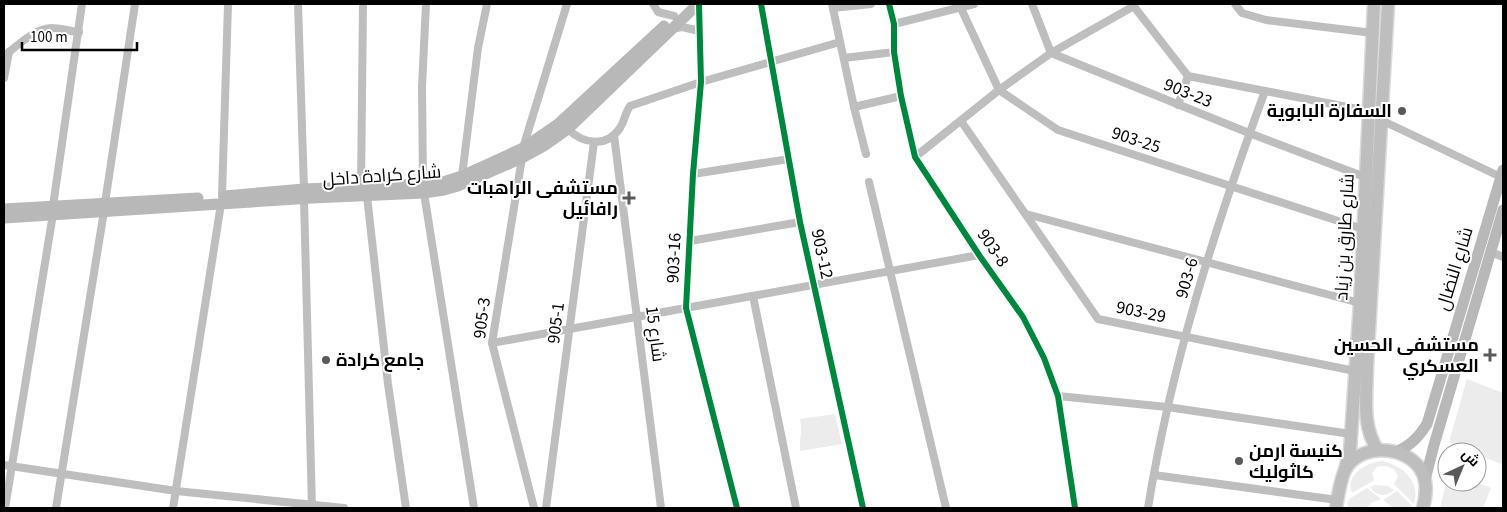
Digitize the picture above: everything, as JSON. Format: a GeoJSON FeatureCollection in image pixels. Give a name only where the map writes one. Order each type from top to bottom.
{"type":"FeatureCollection","features":[{"type":"Feature","properties":{"kind":"main road","name":"شارع كرادة داخل"},"geometry":{"type":"LineString","coordinates":[[4,209],[53,210],[304,194],[424,189],[444,190],[458,186],[522,153],[558,124],[687,4]]}},
{"type":"Feature","properties":{"kind":"main road","name":"شارع كرادة داخل"},"geometry":{"type":"LineString","coordinates":[[424,189],[544,146],[568,129],[699,4]]}},
{"type":"Feature","properties":{"kind":"main road","name":"شارع طارق بن زياد"},"geometry":{"type":"LineString","coordinates":[[1337,504],[1350,451],[1360,303],[1374,4]]}},
{"type":"Feature","properties":{"kind":"main road","name":"شارع طارق بن زياد"},"geometry":{"type":"LineString","coordinates":[[1378,450],[1370,435],[1367,422],[1367,366],[1388,4]]}},
{"type":"Feature","properties":{"kind":"main road","name":"شارع النضال"},"geometry":{"type":"LineString","coordinates":[[1396,452],[1409,446],[1419,437],[1427,424],[1502,175]]}},
{"type":"Feature","properties":{"kind":"main road","name":"شارع كرادة داخل"},"geometry":{"type":"LineString","coordinates":[[4,218],[53,210]]}},
{"type":"Feature","properties":{"kind":"main road","name":"شارع النضال"},"geometry":{"type":"LineString","coordinates":[[1425,480],[1503,210]]}},
{"type":"Feature","properties":{"kind":"main road"},"geometry":{"type":"LineString","coordinates":[[1345,470],[1360,456],[1378,450],[1396,452],[1410,459],[1425,480],[1423,508]]}},
{"type":"Feature","properties":{"kind":"street"},"geometry":{"type":"LineString","coordinates":[[5,508],[53,210],[82,4]]}},
{"type":"Feature","properties":{"kind":"street"},"geometry":{"type":"LineString","coordinates":[[56,508],[136,4]]}},
{"type":"Feature","properties":{"kind":"street"},"geometry":{"type":"LineString","coordinates":[[173,508],[222,200],[228,4]]}},
{"type":"Feature","properties":{"kind":"street"},"geometry":{"type":"LineString","coordinates":[[298,4],[312,506]]}},
{"type":"Feature","properties":{"kind":"street"},"geometry":{"type":"LineString","coordinates":[[363,4],[364,191],[388,384],[406,508]]}},
{"type":"Feature","properties":{"kind":"street"},"geometry":{"type":"LineString","coordinates":[[426,4],[422,87],[424,189],[474,508]]}},
{"type":"Feature","properties":{"kind":"street"},"geometry":{"type":"LineString","coordinates":[[462,176],[478,48],[486,4]]}},
{"type":"Feature","properties":{"kind":"street","name":"905-3"},"geometry":{"type":"LineString","coordinates":[[534,508],[492,343],[522,153],[567,4]]}},
{"type":"Feature","properties":{"kind":"street"},"geometry":{"type":"LineString","coordinates":[[653,4],[658,12],[674,16]]}},
{"type":"Feature","properties":{"kind":"street","name":"903-16"},"geometry":{"type":"LineString","coordinates":[[699,4],[701,82],[693,174],[686,308],[737,508]]}},
{"type":"Feature","properties":{"kind":"street","name":"903-12"},"geometry":{"type":"LineString","coordinates":[[761,4],[812,284],[863,508]]}},
{"type":"Feature","properties":{"kind":"street"},"geometry":{"type":"LineString","coordinates":[[866,154],[833,6],[871,4]]}},
{"type":"Feature","properties":{"kind":"street","name":"903-8"},"geometry":{"type":"LineString","coordinates":[[889,4],[894,24],[894,52],[901,96],[915,157],[979,255],[1023,317],[1044,358],[1058,396],[1075,508]]}},
{"type":"Feature","properties":{"kind":"street"},"geometry":{"type":"LineString","coordinates":[[894,24],[974,4]]}},
{"type":"Feature","properties":{"kind":"street"},"geometry":{"type":"LineString","coordinates":[[1032,4],[1051,53]]}},
{"type":"Feature","properties":{"kind":"street"},"geometry":{"type":"LineString","coordinates":[[1235,4],[1242,13],[1266,20],[1373,33]]}},
{"type":"Feature","properties":{"kind":"street"},"geometry":{"type":"LineString","coordinates":[[915,157],[999,90],[1051,53],[1133,5],[1188,76],[1368,111]]}},
{"type":"Feature","properties":{"kind":"street"},"geometry":{"type":"LineString","coordinates":[[960,6],[999,90]]}},
{"type":"Feature","properties":{"kind":"street"},"geometry":{"type":"LineString","coordinates":[[670,30],[682,27],[700,31]]}},
{"type":"Feature","properties":{"kind":"street"},"geometry":{"type":"LineString","coordinates":[[4,78],[6,54],[35,33],[52,28],[79,32]]}},
{"type":"Feature","properties":{"kind":"street"},"geometry":{"type":"LineString","coordinates":[[568,129],[585,141],[605,140],[614,135],[620,128],[625,113],[630,106],[701,82],[840,42]]}},
{"type":"Feature","properties":{"kind":"street"},"geometry":{"type":"LineString","coordinates":[[844,58],[894,52]]}},
{"type":"Feature","properties":{"kind":"street","name":"903-23"},"geometry":{"type":"LineString","coordinates":[[1051,53],[1249,134],[1365,177]]}},
{"type":"Feature","properties":{"kind":"street"},"geometry":{"type":"LineString","coordinates":[[1178,105],[1188,76]]}},
{"type":"Feature","properties":{"kind":"street","name":"903-25"},"geometry":{"type":"LineString","coordinates":[[999,90],[1058,130],[1363,229]]}},
{"type":"Feature","properties":{"kind":"street","name":"903-6"},"geometry":{"type":"LineString","coordinates":[[1148,508],[1167,407],[1186,336],[1231,187],[1265,91]]}},
{"type":"Feature","properties":{"kind":"street"},"geometry":{"type":"LineString","coordinates":[[854,107],[901,96]]}},
{"type":"Feature","properties":{"kind":"street"},"geometry":{"type":"LineString","coordinates":[[1381,120],[1502,175]]}},
{"type":"Feature","properties":{"kind":"street","name":"903-29"},"geometry":{"type":"LineString","coordinates":[[961,121],[1098,319],[1355,371]]}},
{"type":"Feature","properties":{"kind":"street","name":"شارع 15"},"geometry":{"type":"LineString","coordinates":[[614,135],[661,508]]}},
{"type":"Feature","properties":{"kind":"street","name":"905-1"},"geometry":{"type":"LineString","coordinates":[[546,508],[594,142]]}},
{"type":"Feature","properties":{"kind":"street"},"geometry":{"type":"LineString","coordinates":[[693,174],[789,159]]}},
{"type":"Feature","properties":{"kind":"street"},"geometry":{"type":"LineString","coordinates":[[869,182],[946,508]]}},
{"type":"Feature","properties":{"kind":"street"},"geometry":{"type":"LineString","coordinates":[[1026,214],[1360,303]]}},
{"type":"Feature","properties":{"kind":"street"},"geometry":{"type":"LineString","coordinates":[[690,241],[800,222]]}},
{"type":"Feature","properties":{"kind":"street"},"geometry":{"type":"LineString","coordinates":[[1491,252],[1503,257]]}},
{"type":"Feature","properties":{"kind":"street"},"geometry":{"type":"LineString","coordinates":[[492,343],[979,255]]}},
{"type":"Feature","properties":{"kind":"street"},"geometry":{"type":"LineString","coordinates":[[753,296],[796,508]]}},
{"type":"Feature","properties":{"kind":"street"},"geometry":{"type":"LineString","coordinates":[[1058,396],[1167,407],[1351,434]]}},
{"type":"Feature","properties":{"kind":"street"},"geometry":{"type":"LineString","coordinates":[[4,466],[176,491],[344,508]]}},
{"type":"Feature","properties":{"kind":"street"},"geometry":{"type":"LineString","coordinates":[[1154,475],[1337,504]]}},
{"type":"Feature","properties":{"kind":"shaded area"},"geometry":{"type":"Polygon","coordinates":[[[1467,379],[1503,393],[1503,459],[1501,464],[1487,458],[1487,442],[1449,442],[1467,379]]]}},
{"type":"Feature","properties":{"kind":"shaded area"},"geometry":{"type":"Polygon","coordinates":[[[835,414],[842,444],[800,451],[800,419],[835,414]]]}},
{"type":"Feature","properties":{"kind":"shaded area"},"geometry":{"type":"Polygon","coordinates":[[[1383,461],[1397,467],[1409,476],[1415,489],[1414,504],[1394,484],[1398,477],[1397,474],[1387,466],[1377,467],[1372,473],[1373,481],[1352,493],[1350,486],[1354,475],[1364,466],[1383,461]]]}},
{"type":"Feature","properties":{"kind":"shaded area"},"geometry":{"type":"Polygon","coordinates":[[[1375,485],[1388,486],[1394,490],[1391,493],[1381,495],[1370,487],[1375,485]]]}},
{"type":"Feature","properties":{"kind":"shaded area"},"geometry":{"type":"Polygon","coordinates":[[[1487,486],[1491,488],[1483,508],[1440,508],[1444,492],[1487,492],[1487,486]]]}},
{"type":"Feature","properties":{"kind":"shaded area"},"geometry":{"type":"Polygon","coordinates":[[[1367,488],[1380,500],[1373,502],[1366,508],[1347,508],[1349,499],[1367,488]]]}},
{"type":"Feature","properties":{"kind":"shaded area"},"geometry":{"type":"Polygon","coordinates":[[[1397,491],[1414,508],[1393,508],[1383,500],[1397,491]]]}},
{"type":"Feature","properties":{"kind":"cycle path"},"geometry":{"type":"LineString","coordinates":[[699,4],[701,82],[693,174],[686,308],[737,508]]}},
{"type":"Feature","properties":{"kind":"cycle path"},"geometry":{"type":"LineString","coordinates":[[761,4],[800,222],[863,508]]}},
{"type":"Feature","properties":{"kind":"cycle path"},"geometry":{"type":"LineString","coordinates":[[889,4],[894,24],[894,52],[901,96],[915,157],[979,255],[1023,317],[1044,358],[1058,396],[1075,508]]}},
{"type":"Feature","properties":{"kind":"place","name":"السفارة البابوية"},"geometry":{"type":"Point","coordinates":[1402,111]}},
{"type":"Feature","properties":{"kind":"place","name":"مستشفى الراهبات رافائيل"},"geometry":{"type":"Point","coordinates":[629,198]}},
{"type":"Feature","properties":{"kind":"place","name":"مستشفى الحسين العسكري"},"geometry":{"type":"Point","coordinates":[1490,355]}},
{"type":"Feature","properties":{"kind":"place","name":"جامع كرادة"},"geometry":{"type":"Point","coordinates":[326,360]}},
{"type":"Feature","properties":{"kind":"place","name":"كنيسة ارمن كاثوليك"},"geometry":{"type":"Point","coordinates":[1239,461]}}]}
